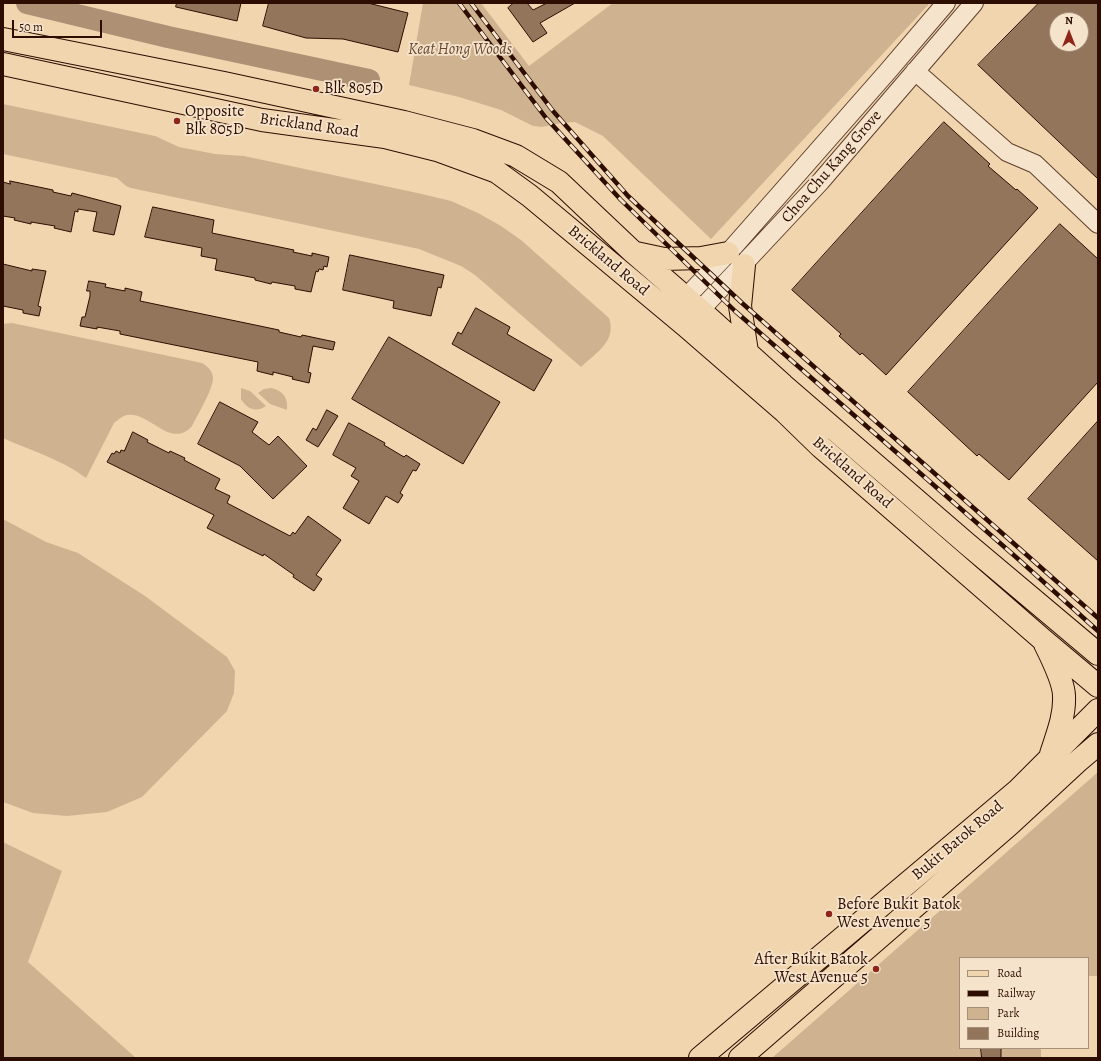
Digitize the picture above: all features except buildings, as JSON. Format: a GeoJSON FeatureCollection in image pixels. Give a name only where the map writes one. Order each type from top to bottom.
{"type":"FeatureCollection","features":[{"type":"Feature","properties":{"kind":"main road","name":"Brickland Road"},"geometry":{"type":"LineString","coordinates":[[3,39],[232,85],[404,122],[474,140],[516,156],[560,182],[633,252],[747,352],[782,385],[960,539],[1098,654]]}},
{"type":"Feature","properties":{"kind":"main road","name":"Brickland Road"},"geometry":{"type":"LineString","coordinates":[[3,64],[262,120],[385,137],[437,150],[498,172],[530,196],[678,320],[784,412],[821,447],[1098,686]]}},
{"type":"Feature","properties":{"kind":"main road"},"geometry":{"type":"LineString","coordinates":[[633,252],[664,259],[736,259],[740,306],[747,352]]}},
{"type":"Feature","properties":{"kind":"main road"},"geometry":{"type":"LineString","coordinates":[[1059,621],[1098,634]]}},
{"type":"Feature","properties":{"kind":"main road"},"geometry":{"type":"LineString","coordinates":[[1042,639],[1053,660],[1064,695],[1063,711],[1051,757]]}},
{"type":"Feature","properties":{"kind":"main road","name":"Bukit Batok Road"},"geometry":{"type":"LineString","coordinates":[[700,1058],[1017,792],[1098,710]]}},
{"type":"Feature","properties":{"kind":"main road","name":"Bukit Batok Road"},"geometry":{"type":"LineString","coordinates":[[740,1058],[1003,830],[1098,744]]}},
{"type":"Feature","properties":{"kind":"main road"},"geometry":{"type":"LineString","coordinates":[[1077,762],[1098,753]]}},
{"type":"Feature","properties":{"kind":"main road"},"geometry":{"type":"LineString","coordinates":[[738,1026],[749,1035],[772,1030]]}},
{"type":"Feature","properties":{"kind":"street","name":"Choa Chu Kang Grove"},"geometry":{"type":"LineString","coordinates":[[736,259],[888,71],[946,3]]}},
{"type":"Feature","properties":{"kind":"street","name":"Choa Chu Kang Grove"},"geometry":{"type":"LineString","coordinates":[[678,320],[736,259],[835,166],[974,3]]}},
{"type":"Feature","properties":{"kind":"street"},"geometry":{"type":"LineString","coordinates":[[915,71],[1007,152],[1035,164],[1098,224]]}},
{"type":"Feature","properties":{"kind":"green space","name":"Keat Hong Woods"},"geometry":{"type":"Polygon","coordinates":[[[423,3],[481,3],[529,66],[613,3],[930,3],[711,239],[603,136],[575,122],[542,127],[533,126],[501,110],[459,97],[409,85],[423,3]]]}},
{"type":"Feature","properties":{"kind":"green space"},"geometry":{"type":"Polygon","coordinates":[[[3,104],[155,136],[179,147],[215,154],[244,156],[451,201],[478,213],[501,226],[521,240],[609,318],[611,326],[608,340],[599,351],[581,367],[475,275],[461,266],[419,249],[131,188],[126,186],[117,178],[3,154],[3,104]]]}},
{"type":"Feature","properties":{"kind":"green space"},"geometry":{"type":"Polygon","coordinates":[[[12,323],[202,363],[212,372],[213,382],[205,402],[192,426],[184,432],[176,434],[168,432],[135,415],[127,415],[120,418],[114,423],[86,478],[56,460],[3,438],[3,324],[12,323]]]}},
{"type":"Feature","properties":{"kind":"green space"},"geometry":{"type":"Polygon","coordinates":[[[241,388],[250,391],[266,406],[259,409],[252,409],[246,405],[241,399],[241,388]]]}},
{"type":"Feature","properties":{"kind":"green space"},"geometry":{"type":"Polygon","coordinates":[[[271,388],[282,393],[287,402],[287,410],[270,404],[258,393],[264,389],[271,388]]]}},
{"type":"Feature","properties":{"kind":"green space"},"geometry":{"type":"Polygon","coordinates":[[[3,519],[46,542],[78,553],[145,596],[227,657],[235,671],[234,693],[227,711],[142,797],[107,812],[67,816],[33,813],[3,802],[3,519]]]}},
{"type":"Feature","properties":{"kind":"green space"},"geometry":{"type":"Polygon","coordinates":[[[1098,772],[1098,976],[1089,976],[1089,957],[959,957],[959,1049],[1041,1049],[1041,1058],[772,1058],[1098,772]]]}},
{"type":"Feature","properties":{"kind":"green space"},"geometry":{"type":"Polygon","coordinates":[[[3,842],[62,871],[28,962],[136,1058],[3,1058],[3,842]]]}},
{"type":"Feature","properties":{"kind":"waterway"},"geometry":{"type":"LineString","coordinates":[[27,3],[168,37],[369,80]]}},
{"type":"Feature","properties":{"kind":"railway"},"geometry":{"type":"LineString","coordinates":[[459,3],[546,118],[621,200],[735,311],[1098,631]]}},
{"type":"Feature","properties":{"kind":"railway"},"geometry":{"type":"LineString","coordinates":[[471,3],[553,111],[628,196],[742,303],[1098,618]]}},
{"type":"Feature","properties":{"kind":"place","name":"Blk 805D"},"geometry":{"type":"Point","coordinates":[316,89]}},
{"type":"Feature","properties":{"kind":"place","name":"Opposite Blk 805D"},"geometry":{"type":"Point","coordinates":[177,121]}},
{"type":"Feature","properties":{"kind":"place","name":"Before Bukit Batok West Avenue 5"},"geometry":{"type":"Point","coordinates":[829,914]}},
{"type":"Feature","properties":{"kind":"place","name":"After Bukit Batok West Avenue 5"},"geometry":{"type":"Point","coordinates":[876,969]}}]}
